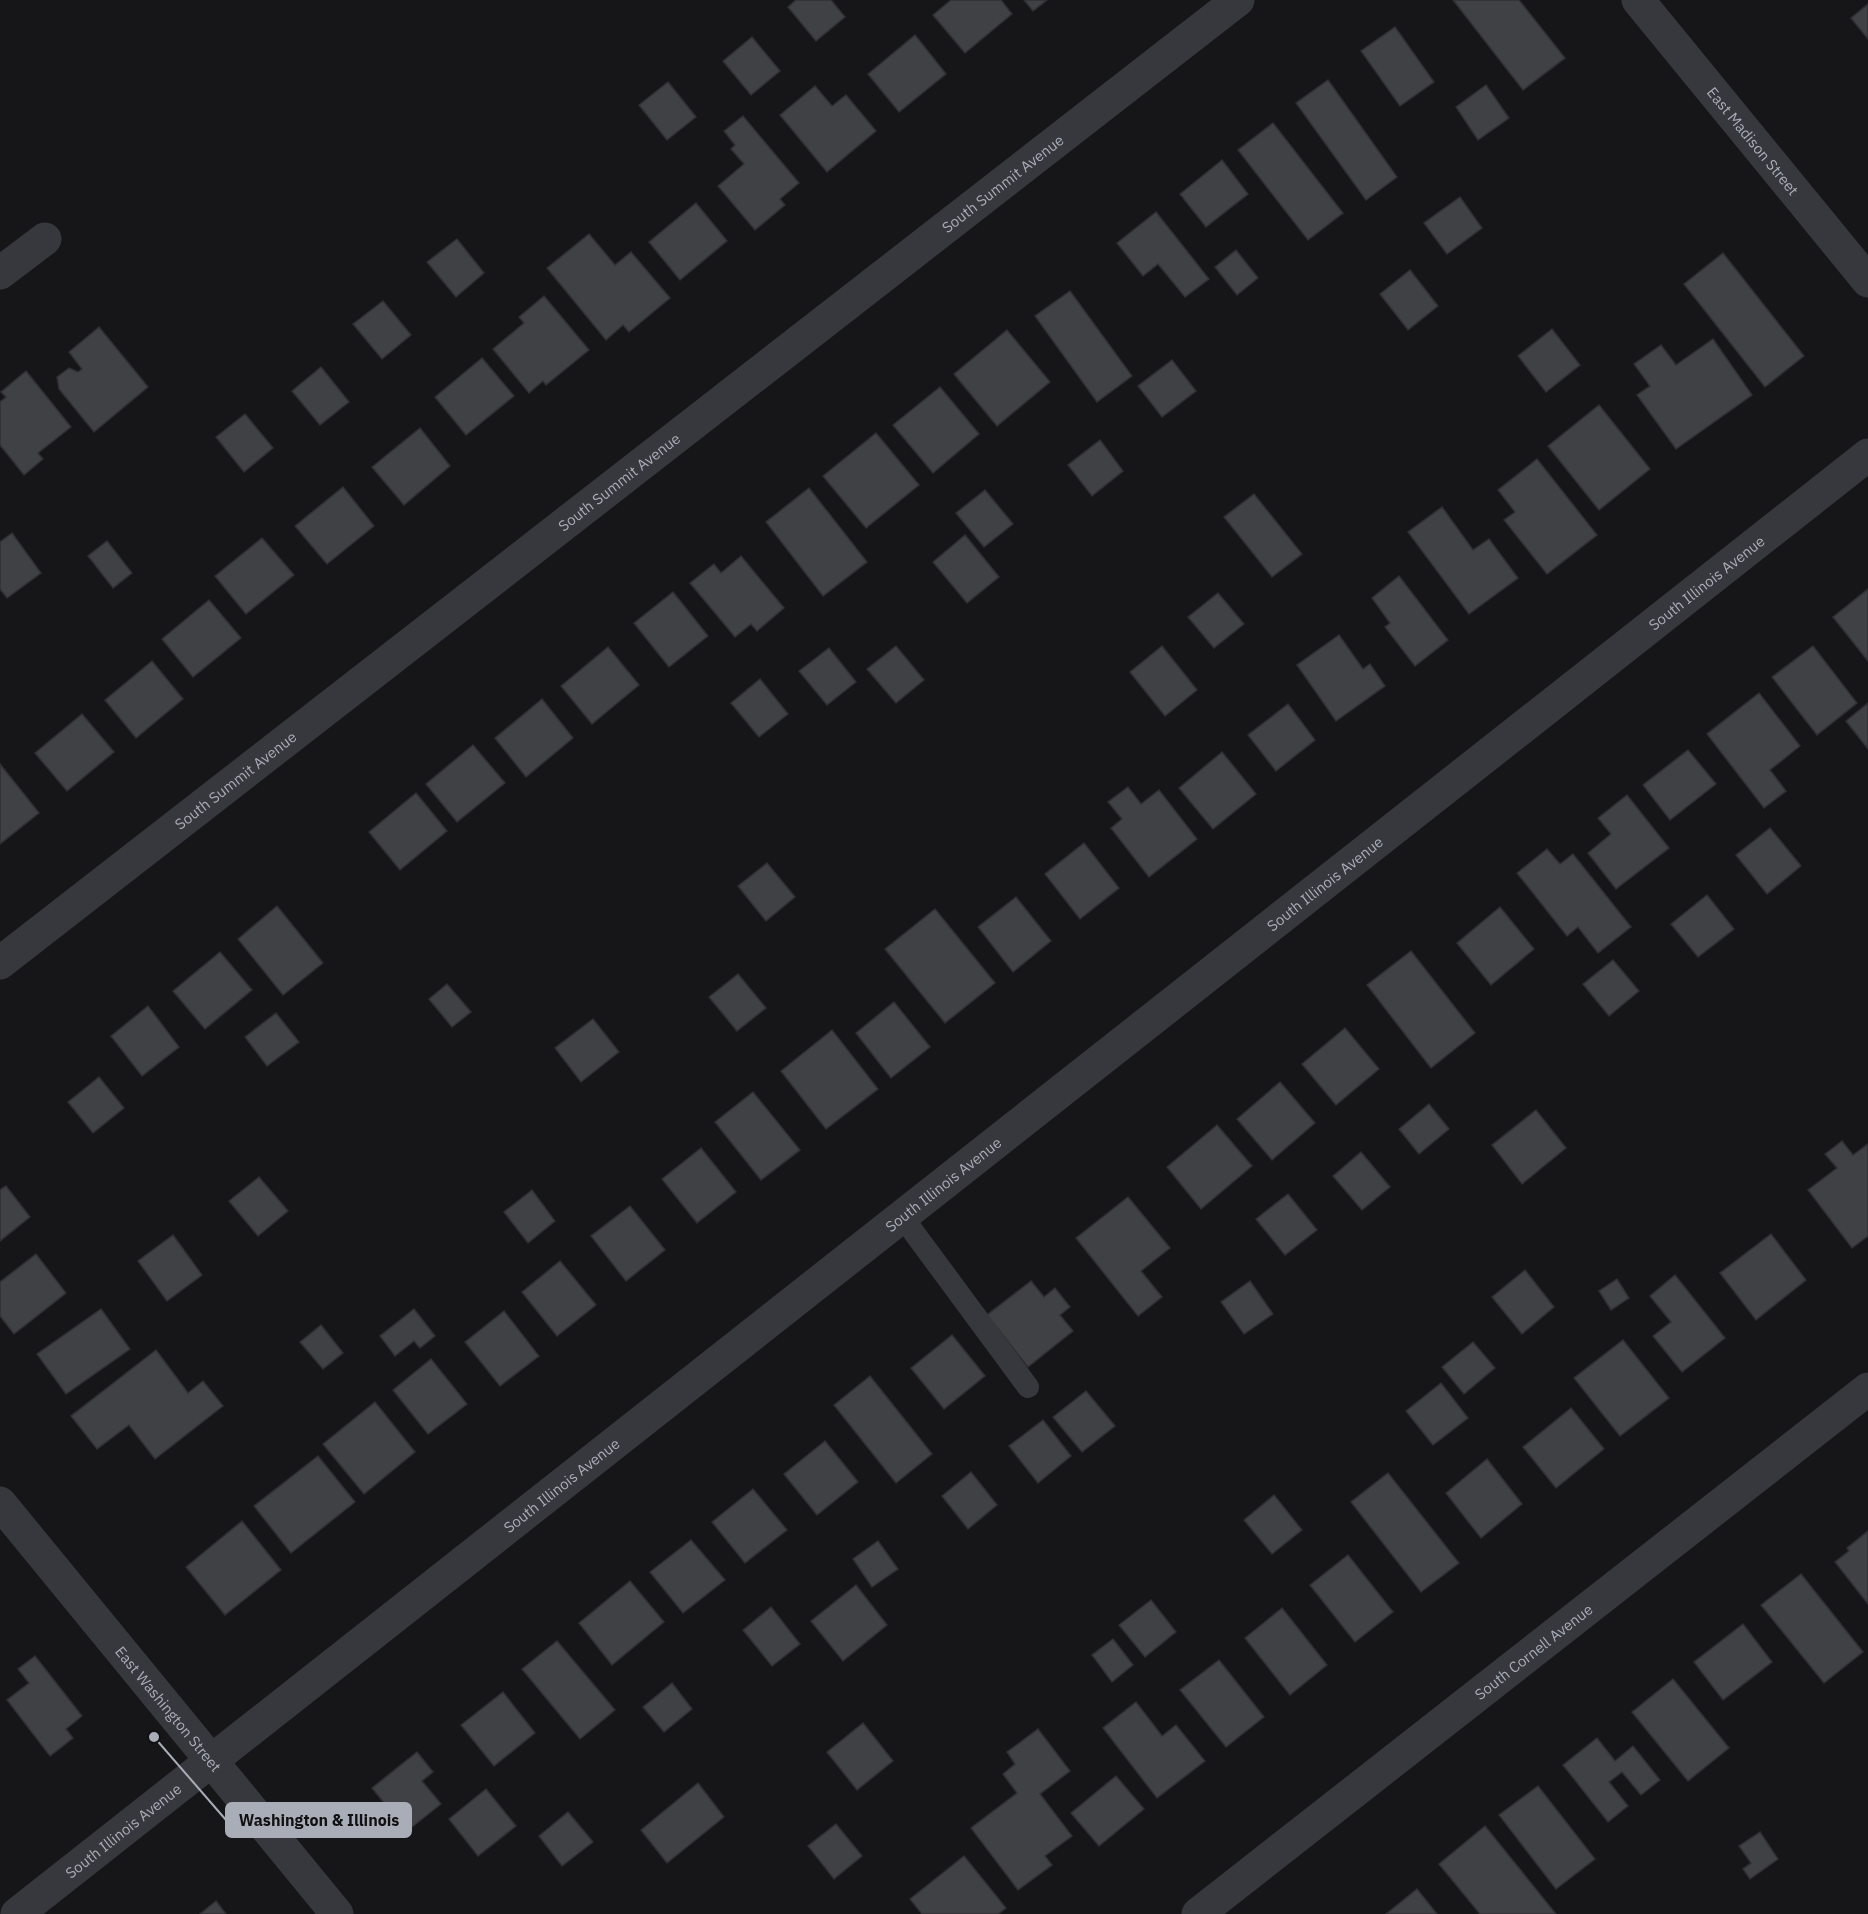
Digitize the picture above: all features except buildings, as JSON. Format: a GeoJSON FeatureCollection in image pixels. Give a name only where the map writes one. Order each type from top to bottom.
{"type":"FeatureCollection","features":[{"type":"Feature","properties":{"kind":"street","name":"South Summit Avenue"},"geometry":{"type":"LineString","coordinates":[[0,963],[1238,0]]}},
{"type":"Feature","properties":{"kind":"street","name":"East Madison Street"},"geometry":{"type":"LineString","coordinates":[[1638,0],[1868,281]]}},
{"type":"Feature","properties":{"kind":"street"},"geometry":{"type":"LineString","coordinates":[[0,273],[45,239]]}},
{"type":"Feature","properties":{"kind":"street","name":"South Illinois Avenue"},"geometry":{"type":"LineString","coordinates":[[17,1914],[1868,455]]}},
{"type":"Feature","properties":{"kind":"street","name":"South Cornell Avenue"},"geometry":{"type":"LineString","coordinates":[[1198,1914],[1868,1389]]}},
{"type":"Feature","properties":{"kind":"street","name":"East Washington Street"},"geometry":{"type":"LineString","coordinates":[[0,1503],[337,1914]]}},
{"type":"Feature","properties":{"kind":"lane"},"geometry":{"type":"LineString","coordinates":[[901,1215],[1028,1387]]}},
{"type":"Feature","properties":{"kind":"place","name":"Washington & Illinois"},"geometry":{"type":"Point","coordinates":[154,1737]}}]}
